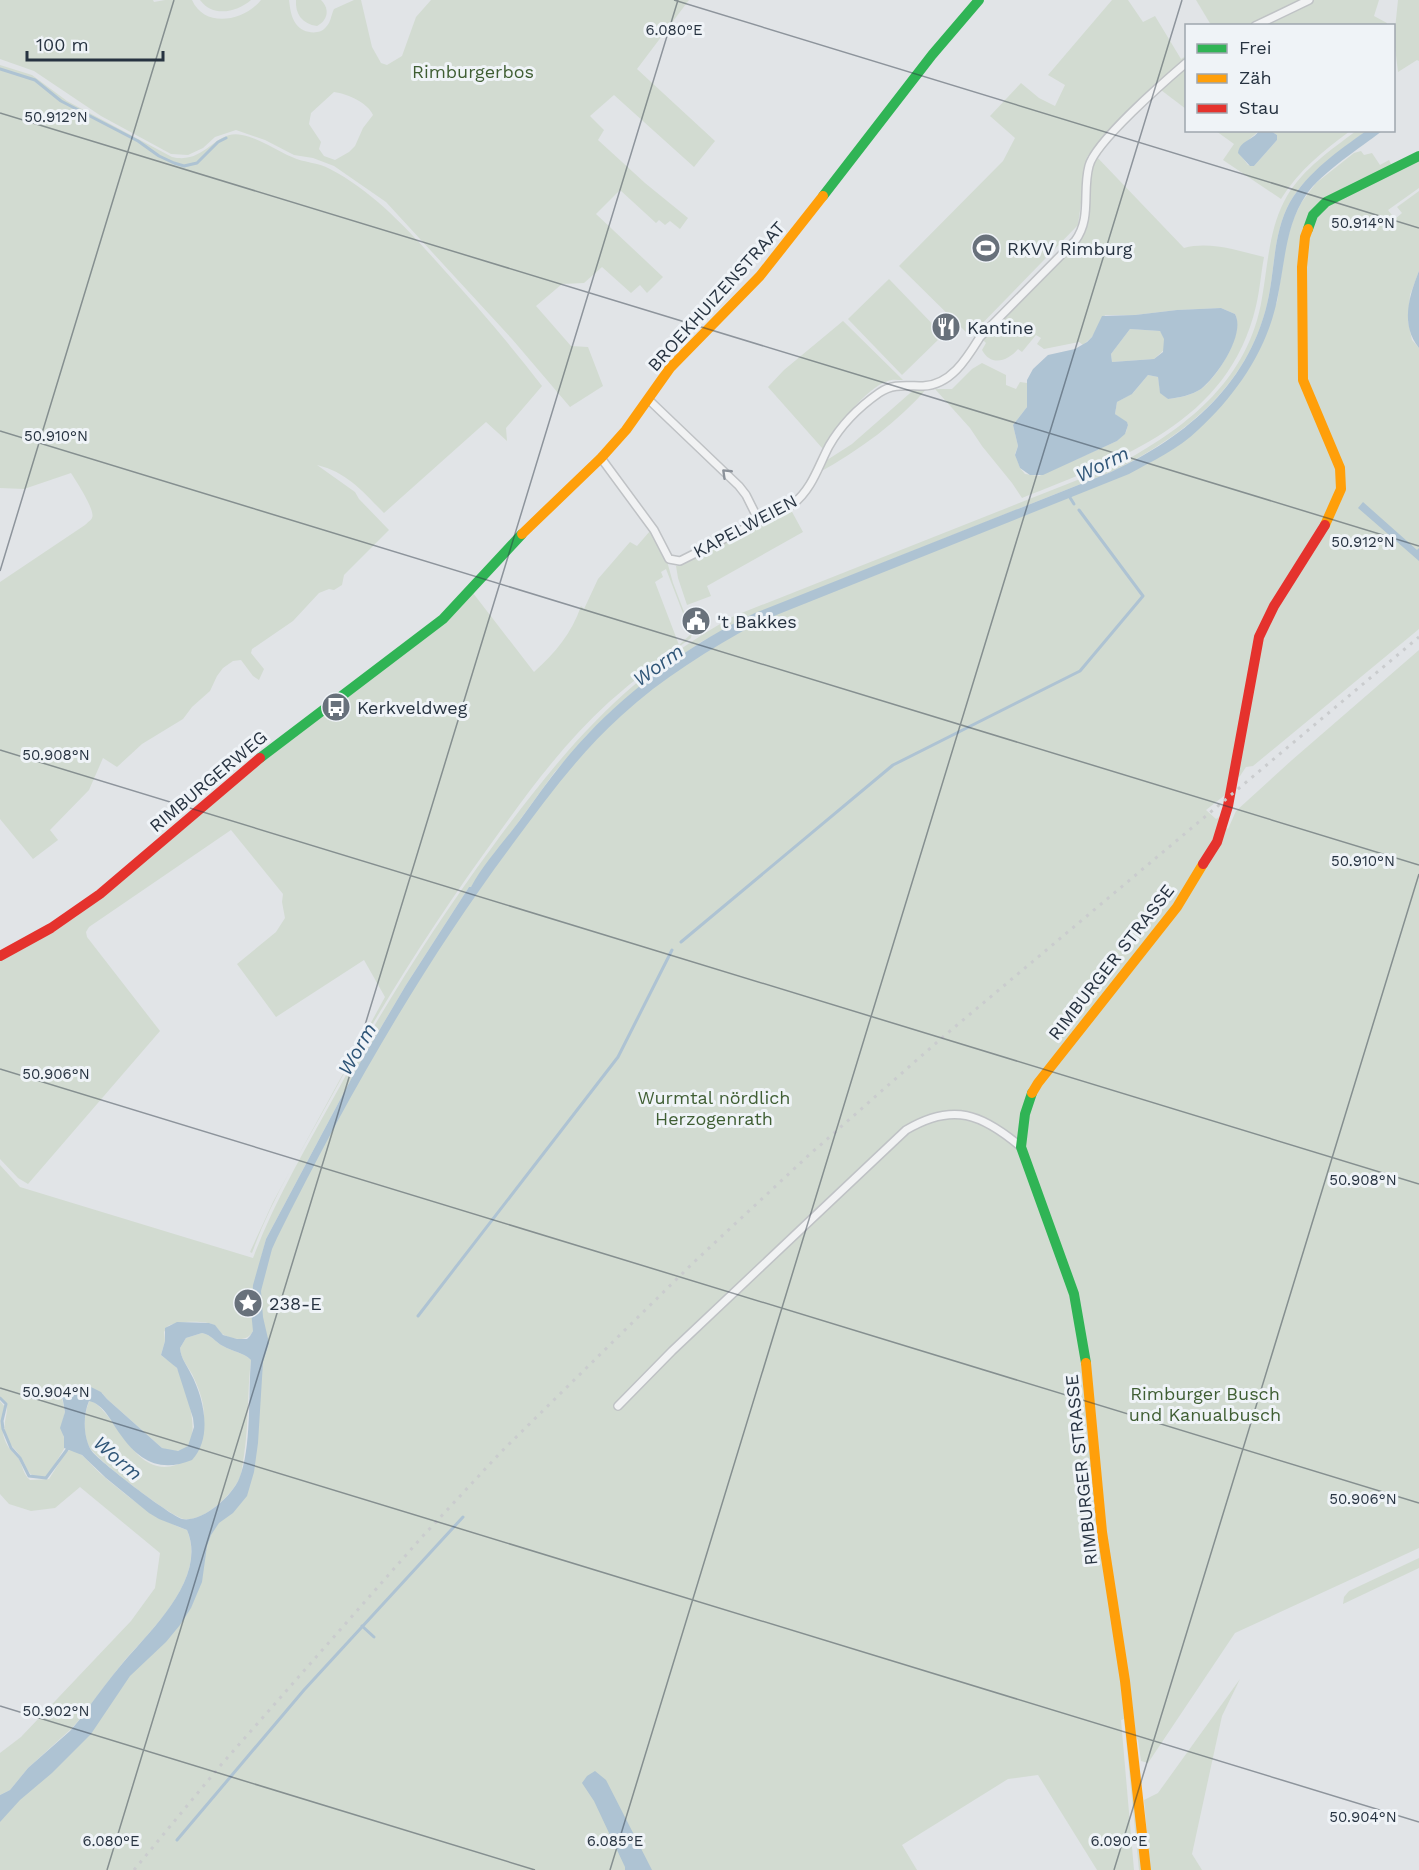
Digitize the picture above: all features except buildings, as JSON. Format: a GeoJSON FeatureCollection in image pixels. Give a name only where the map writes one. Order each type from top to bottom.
{"type":"FeatureCollection","features":[{"type":"Feature","properties":{"kind":"street","name":"BROEKHUIZENSTRAAT"},"geometry":{"type":"LineString","coordinates":[[435,626],[519,537],[601,458],[649,400],[670,368],[772,262],[932,55],[979,0]]}},
{"type":"Feature","properties":{"kind":"street"},"geometry":{"type":"LineString","coordinates":[[1259,24],[1309,0]]}},
{"type":"Feature","properties":{"kind":"street","name":"KAPELWEIEN"},"geometry":{"type":"LineString","coordinates":[[601,458],[654,531],[671,560],[680,561],[802,497],[832,441],[858,410],[880,392],[896,385],[923,386],[952,374],[970,355],[980,337],[1075,241],[1086,217],[1088,169],[1091,158],[1099,147],[1185,64]]}},
{"type":"Feature","properties":{"kind":"street","name":"RIMBURGER STRASSE"},"geometry":{"type":"LineString","coordinates":[[1146,1870],[1125,1681],[1102,1532],[1085,1348],[1074,1294],[1021,1147],[1023,1118],[1030,1094],[1177,907],[1216,842],[1228,806],[1237,765],[1248,689],[1259,637],[1274,606],[1324,528],[1337,502],[1341,480],[1337,459],[1303,380],[1302,267],[1305,237],[1313,215],[1326,202],[1419,156]]}},
{"type":"Feature","properties":{"kind":"street"},"geometry":{"type":"LineString","coordinates":[[649,400],[739,486],[759,521]]}},
{"type":"Feature","properties":{"kind":"street","name":"RIMBURGERWEG"},"geometry":{"type":"LineString","coordinates":[[0,956],[51,928],[100,894],[286,737],[435,626]]}},
{"type":"Feature","properties":{"kind":"street"},"geometry":{"type":"LineString","coordinates":[[618,1406],[679,1343],[906,1130],[932,1116],[957,1114],[990,1124],[1021,1147]]}},
{"type":"Feature","properties":{"kind":"green space","name":"Rimburgerbos"},"geometry":{"type":"Polygon","coordinates":[[[0,0],[153,0],[154,2],[192,0],[206,15],[225,19],[245,13],[261,0],[289,0],[296,24],[302,30],[319,32],[328,25],[334,9],[354,0],[361,0],[372,47],[381,63],[387,65],[402,56],[416,17],[431,0],[689,0],[637,69],[715,141],[694,167],[614,95],[590,116],[604,130],[598,140],[688,218],[680,229],[670,221],[665,225],[659,220],[656,223],[620,190],[596,214],[663,277],[647,293],[640,285],[631,293],[602,267],[584,283],[562,284],[536,306],[571,346],[588,347],[603,386],[570,407],[512,339],[386,202],[334,166],[313,158],[294,155],[265,140],[236,130],[215,137],[203,148],[188,155],[171,154],[101,116],[34,71],[0,59],[0,0]],[[334,92],[311,113],[309,124],[321,142],[319,149],[324,156],[335,160],[355,146],[363,128],[373,115],[362,103],[334,92]]]}},
{"type":"Feature","properties":{"kind":"green space"},"geometry":{"type":"Polygon","coordinates":[[[200,0],[251,0],[239,8],[218,11],[205,6],[200,0]]]}},
{"type":"Feature","properties":{"kind":"green space"},"geometry":{"type":"Polygon","coordinates":[[[296,0],[321,0],[327,11],[324,21],[317,26],[300,18],[296,0]]]}},
{"type":"Feature","properties":{"kind":"green space"},"geometry":{"type":"Polygon","coordinates":[[[1112,0],[1128,0],[1143,22],[1155,16],[1181,59],[1185,57],[1185,62],[1129,114],[1125,114],[1087,157],[1078,225],[970,336],[899,266],[1003,161],[1015,138],[990,116],[1021,83],[1039,98],[1055,106],[1065,85],[1048,75],[1112,0]]]}},
{"type":"Feature","properties":{"kind":"green space"},"geometry":{"type":"Polygon","coordinates":[[[1196,0],[1305,0],[1255,24],[1210,24],[1196,0]]]}},
{"type":"Feature","properties":{"kind":"green space"},"geometry":{"type":"Polygon","coordinates":[[[1313,0],[1379,0],[1374,16],[1387,23],[1387,24],[1263,24],[1313,0]]]}},
{"type":"Feature","properties":{"kind":"green space"},"geometry":{"type":"Polygon","coordinates":[[[1398,0],[1419,0],[1419,61],[1417,60],[1398,72],[1395,47],[1398,0]]]}},
{"type":"Feature","properties":{"kind":"green space"},"geometry":{"type":"Polygon","coordinates":[[[0,65],[32,75],[67,101],[172,157],[193,156],[224,137],[242,135],[261,141],[297,159],[325,167],[347,179],[378,202],[419,242],[507,342],[542,386],[506,428],[507,441],[486,422],[384,513],[346,478],[317,465],[355,492],[389,530],[344,575],[342,585],[334,590],[329,589],[319,593],[293,621],[252,649],[251,653],[264,669],[259,680],[241,660],[233,661],[223,668],[210,691],[192,707],[183,719],[142,744],[117,767],[103,758],[89,790],[50,830],[58,840],[33,859],[0,819],[0,582],[85,525],[92,519],[92,514],[85,496],[71,473],[24,489],[0,488],[0,65]]]}},
{"type":"Feature","properties":{"kind":"green space"},"geometry":{"type":"Polygon","coordinates":[[[1185,66],[1185,108],[1161,90],[1185,66]]]}},
{"type":"Feature","properties":{"kind":"green space"},"geometry":{"type":"Polygon","coordinates":[[[1217,132],[1258,132],[1246,142],[1239,153],[1248,165],[1254,166],[1277,140],[1277,135],[1272,132],[1349,132],[1312,162],[1281,199],[1223,160],[1234,144],[1217,132]]]}},
{"type":"Feature","properties":{"kind":"green space"},"geometry":{"type":"Polygon","coordinates":[[[1355,132],[1365,132],[1315,172],[1290,202],[1278,236],[1269,295],[1248,355],[1232,380],[1190,423],[1165,441],[1111,472],[752,615],[701,642],[669,664],[609,713],[587,735],[554,773],[469,887],[406,985],[357,1068],[266,1239],[254,1285],[251,1335],[240,1339],[232,1338],[210,1323],[198,1322],[172,1324],[164,1332],[165,1341],[161,1355],[178,1370],[191,1409],[192,1437],[187,1447],[177,1451],[162,1448],[102,1393],[89,1387],[72,1388],[62,1398],[65,1412],[62,1424],[64,1449],[47,1477],[31,1474],[6,1437],[7,1410],[0,1397],[0,1165],[20,1187],[253,1258],[304,1150],[412,964],[451,904],[520,810],[572,746],[600,717],[661,663],[734,616],[1123,462],[1148,448],[1193,415],[1230,375],[1244,352],[1255,326],[1262,298],[1276,220],[1287,196],[1301,177],[1355,132]]]}},
{"type":"Feature","properties":{"kind":"green space"},"geometry":{"type":"Polygon","coordinates":[[[1361,151],[1364,155],[1372,153],[1380,165],[1389,160],[1392,166],[1338,191],[1322,202],[1312,213],[1301,242],[1300,292],[1304,321],[1305,247],[1313,221],[1318,213],[1343,196],[1419,161],[1419,188],[1388,210],[1395,219],[1402,213],[1397,207],[1419,191],[1419,271],[1410,295],[1408,322],[1412,340],[1419,348],[1419,629],[1253,766],[1246,767],[1240,776],[1229,785],[1225,795],[1206,810],[1216,819],[1221,816],[1219,822],[1228,829],[1236,811],[1419,650],[1419,1548],[1235,1633],[1148,1763],[1141,1761],[1138,1740],[1128,1725],[1142,1870],[1139,1870],[1124,1719],[1121,1720],[1134,1870],[1097,1870],[1038,1775],[1008,1779],[902,1845],[917,1870],[0,1870],[0,1811],[64,1744],[165,1626],[193,1576],[195,1546],[203,1526],[232,1501],[244,1478],[259,1341],[256,1306],[258,1281],[262,1260],[272,1238],[345,1100],[411,984],[482,879],[546,791],[581,748],[619,711],[652,683],[700,649],[770,611],[984,528],[1113,474],[1158,451],[1191,430],[1216,406],[1250,356],[1277,302],[1286,243],[1301,203],[1316,183],[1354,153],[1361,151]]]}},
{"type":"Feature","properties":{"kind":"green space"},"geometry":{"type":"Polygon","coordinates":[[[1095,155],[1184,248],[1214,246],[1264,257],[1256,306],[1242,346],[1222,380],[1196,408],[1166,431],[1132,451],[1022,498],[970,428],[935,389],[952,389],[972,369],[982,363],[1006,375],[1006,385],[1016,389],[1020,382],[1027,383],[1027,407],[1013,425],[1018,446],[1015,454],[1025,474],[1039,476],[1117,441],[1126,432],[1128,424],[1115,414],[1117,402],[1133,393],[1148,375],[1158,377],[1160,391],[1168,399],[1185,396],[1201,389],[1228,354],[1236,332],[1235,314],[1221,308],[1135,315],[1105,315],[1092,337],[1083,345],[1079,342],[1044,349],[1037,344],[1041,338],[1036,335],[1022,352],[1018,349],[1005,359],[990,359],[982,350],[986,343],[982,339],[1084,232],[1089,175],[1095,155]]]}},
{"type":"Feature","properties":{"kind":"green space"},"geometry":{"type":"Polygon","coordinates":[[[889,279],[943,335],[902,375],[848,319],[889,279]]]}},
{"type":"Feature","properties":{"kind":"green space"},"geometry":{"type":"Polygon","coordinates":[[[843,321],[903,380],[890,380],[870,392],[852,410],[823,449],[768,387],[784,370],[843,321]]]}},
{"type":"Feature","properties":{"kind":"green space"},"geometry":{"type":"Polygon","coordinates":[[[1130,329],[1160,331],[1164,336],[1164,350],[1154,359],[1112,362],[1111,354],[1130,329]]]}},
{"type":"Feature","properties":{"kind":"green space"},"geometry":{"type":"Polygon","coordinates":[[[929,386],[878,434],[849,455],[818,473],[824,462],[852,444],[917,387],[929,386]]]}},
{"type":"Feature","properties":{"kind":"green space"},"geometry":{"type":"Polygon","coordinates":[[[791,510],[803,532],[707,586],[711,596],[687,605],[676,566],[791,510]]]}},
{"type":"Feature","properties":{"kind":"green space"},"geometry":{"type":"Polygon","coordinates":[[[650,531],[667,561],[692,633],[691,638],[629,685],[593,717],[523,799],[453,898],[410,964],[292,1167],[385,997],[364,960],[276,1017],[237,964],[276,932],[285,918],[283,894],[231,830],[89,927],[86,932],[87,937],[160,1031],[28,1184],[18,1178],[0,1159],[0,961],[76,917],[233,785],[473,593],[534,672],[568,634],[581,606],[584,609],[598,579],[630,542],[637,546],[650,531]],[[666,569],[661,572],[663,577],[655,582],[679,645],[691,634],[666,569]]]}},
{"type":"Feature","properties":{"kind":"green space"},"geometry":{"type":"Polygon","coordinates":[[[287,1176],[268,1213],[252,1253],[250,1252],[273,1202],[287,1176]]]}},
{"type":"Feature","properties":{"kind":"green space"},"geometry":{"type":"Polygon","coordinates":[[[202,1333],[251,1360],[246,1443],[240,1477],[231,1491],[209,1512],[192,1519],[184,1519],[150,1499],[90,1448],[85,1431],[85,1418],[90,1400],[100,1407],[128,1443],[149,1463],[161,1467],[176,1465],[185,1460],[199,1449],[204,1411],[197,1384],[183,1359],[180,1348],[186,1338],[202,1333]]]}},
{"type":"Feature","properties":{"kind":"green space"},"geometry":{"type":"Polygon","coordinates":[[[0,1401],[5,1407],[4,1438],[30,1480],[49,1479],[66,1452],[76,1451],[111,1483],[141,1506],[187,1530],[191,1548],[190,1566],[184,1584],[162,1617],[88,1708],[82,1703],[86,1712],[71,1729],[28,1768],[10,1790],[0,1795],[0,1753],[21,1737],[131,1621],[155,1588],[160,1553],[80,1487],[55,1508],[31,1511],[9,1504],[0,1494],[0,1401]]]}},
{"type":"Feature","properties":{"kind":"green space"},"geometry":{"type":"Polygon","coordinates":[[[1419,1558],[1419,1568],[1343,1604],[1344,1597],[1349,1591],[1419,1558]]]}},
{"type":"Feature","properties":{"kind":"green space"},"geometry":{"type":"Polygon","coordinates":[[[1240,1679],[1222,1716],[1192,1854],[1202,1870],[1150,1870],[1144,1800],[1158,1793],[1240,1679]]]}},
{"type":"Feature","properties":{"kind":"water"},"geometry":{"type":"Polygon","coordinates":[[[1258,132],[1272,132],[1277,135],[1277,140],[1254,166],[1250,166],[1238,153],[1241,145],[1258,132]]]}},
{"type":"Feature","properties":{"kind":"water"},"geometry":{"type":"Polygon","coordinates":[[[1365,132],[1381,132],[1331,169],[1306,195],[1290,232],[1277,300],[1258,354],[1225,402],[1191,437],[1129,474],[759,622],[705,654],[653,689],[606,731],[564,777],[479,891],[416,987],[357,1086],[272,1249],[261,1291],[263,1317],[269,1343],[263,1362],[254,1472],[247,1496],[233,1513],[219,1523],[211,1535],[207,1546],[202,1582],[191,1608],[166,1642],[130,1676],[91,1734],[52,1773],[20,1800],[0,1822],[0,1795],[10,1790],[28,1768],[70,1731],[86,1712],[82,1703],[88,1708],[160,1620],[173,1603],[190,1567],[191,1548],[187,1530],[149,1513],[82,1455],[64,1448],[64,1437],[60,1428],[65,1412],[62,1395],[72,1388],[91,1387],[101,1392],[162,1448],[178,1451],[188,1446],[194,1427],[193,1418],[177,1368],[161,1355],[165,1341],[165,1328],[177,1322],[209,1323],[215,1325],[223,1335],[237,1339],[247,1339],[250,1336],[253,1331],[251,1311],[253,1285],[266,1239],[357,1068],[406,985],[469,887],[560,766],[624,699],[666,666],[732,624],[1111,472],[1139,458],[1190,423],[1232,380],[1248,354],[1260,326],[1269,295],[1278,236],[1285,213],[1297,191],[1334,154],[1365,132]],[[202,1333],[186,1338],[180,1348],[203,1406],[203,1441],[192,1460],[170,1465],[151,1462],[143,1458],[127,1443],[99,1406],[89,1401],[86,1412],[85,1432],[88,1445],[96,1456],[135,1487],[182,1519],[190,1519],[207,1513],[230,1493],[239,1479],[246,1452],[251,1360],[223,1346],[202,1333]]]}},
{"type":"Feature","properties":{"kind":"water"},"geometry":{"type":"Polygon","coordinates":[[[1419,271],[1419,348],[1410,330],[1408,310],[1419,271]]]}},
{"type":"Feature","properties":{"kind":"water"},"geometry":{"type":"Polygon","coordinates":[[[1221,308],[1235,314],[1237,332],[1233,343],[1222,365],[1208,383],[1193,393],[1168,399],[1160,393],[1158,377],[1148,375],[1132,394],[1117,402],[1115,414],[1128,425],[1125,434],[1117,441],[1043,475],[1030,475],[1020,468],[1015,455],[1018,446],[1013,425],[1027,407],[1027,380],[1033,369],[1048,355],[1075,349],[1087,342],[1092,337],[1102,316],[1221,308]],[[1130,329],[1111,354],[1112,362],[1154,359],[1163,352],[1164,339],[1160,331],[1130,329]]]}},
{"type":"Feature","properties":{"kind":"water"},"geometry":{"type":"Polygon","coordinates":[[[1363,502],[1417,550],[1419,548],[1419,561],[1358,508],[1363,502]]]}},
{"type":"Feature","properties":{"kind":"water"},"geometry":{"type":"Polygon","coordinates":[[[595,1771],[606,1780],[652,1870],[625,1870],[594,1801],[582,1783],[595,1771]]]}},
{"type":"Feature","properties":{"kind":"waterway"},"geometry":{"type":"LineString","coordinates":[[0,69],[35,80],[61,101],[138,141],[159,156],[174,163],[184,166],[197,163],[218,142],[226,138]]}},
{"type":"Feature","properties":{"kind":"waterway"},"geometry":{"type":"LineString","coordinates":[[1069,496],[1074,504]]}},
{"type":"Feature","properties":{"kind":"waterway"},"geometry":{"type":"LineString","coordinates":[[681,942],[893,765],[1080,671],[1143,596],[1079,510]]}},
{"type":"Feature","properties":{"kind":"waterway"},"geometry":{"type":"LineString","coordinates":[[418,1316],[618,1057],[672,950]]}},
{"type":"Feature","properties":{"kind":"waterway"},"geometry":{"type":"LineString","coordinates":[[0,1398],[6,1404],[2,1421],[3,1429],[11,1448],[20,1458],[29,1476],[46,1478],[69,1447]]}},
{"type":"Feature","properties":{"kind":"waterway"},"geometry":{"type":"LineString","coordinates":[[177,1840],[304,1690],[463,1517]]}},
{"type":"Feature","properties":{"kind":"waterway"},"geometry":{"type":"LineString","coordinates":[[362,1626],[374,1637]]}},
{"type":"Feature","properties":{"kind":"railway"},"geometry":{"type":"LineString","coordinates":[[134,1870],[220,1766],[421,1538],[501,1452],[693,1263],[809,1155],[944,1036],[1419,637]]}},
{"type":"Feature","properties":{"kind":"traffic: fast"},"geometry":{"type":"LineString","coordinates":[[823,196],[932,55],[979,0]]}},
{"type":"Feature","properties":{"kind":"traffic: fast"},"geometry":{"type":"LineString","coordinates":[[1308,229],[1313,215],[1326,202],[1419,156]]}},
{"type":"Feature","properties":{"kind":"traffic: fast"},"geometry":{"type":"LineString","coordinates":[[260,758],[443,619],[522,534]]}},
{"type":"Feature","properties":{"kind":"traffic: fast"},"geometry":{"type":"LineString","coordinates":[[1032,1093],[1025,1114],[1021,1147],[1074,1294],[1086,1363]]}},
{"type":"Feature","properties":{"kind":"traffic: slow"},"geometry":{"type":"LineString","coordinates":[[522,534],[601,458],[626,430],[670,368],[760,276],[823,196]]}},
{"type":"Feature","properties":{"kind":"traffic: slow"},"geometry":{"type":"LineString","coordinates":[[1308,229],[1302,267],[1303,380],[1340,468],[1341,489],[1325,525]]}},
{"type":"Feature","properties":{"kind":"traffic: slow"},"geometry":{"type":"LineString","coordinates":[[1032,1093],[1177,907],[1203,864]]}},
{"type":"Feature","properties":{"kind":"traffic: slow"},"geometry":{"type":"LineString","coordinates":[[1086,1363],[1102,1532],[1125,1681],[1146,1870]]}},
{"type":"Feature","properties":{"kind":"traffic: jam"},"geometry":{"type":"LineString","coordinates":[[1203,864],[1217,842],[1228,806],[1259,637],[1274,606],[1325,525]]}},
{"type":"Feature","properties":{"kind":"traffic: jam"},"geometry":{"type":"LineString","coordinates":[[0,956],[51,928],[100,894],[260,758]]}},
{"type":"Feature","properties":{"kind":"place","name":"RKVV Rimburg"},"geometry":{"type":"Point","coordinates":[986,248]}},
{"type":"Feature","properties":{"kind":"place","name":"Kantine"},"geometry":{"type":"Point","coordinates":[946,327]}},
{"type":"Feature","properties":{"kind":"place","name":"'t Bakkes"},"geometry":{"type":"Point","coordinates":[696,621]}},
{"type":"Feature","properties":{"kind":"place","name":"Kerkveldweg"},"geometry":{"type":"Point","coordinates":[336,707]}},
{"type":"Feature","properties":{"kind":"place","name":"238-E"},"geometry":{"type":"Point","coordinates":[248,1303]}},
{"type":"Feature","properties":{"kind":"water label","name":"Worm"},"geometry":{"type":"Point","coordinates":[1102,464]}},
{"type":"Feature","properties":{"kind":"water label","name":"Worm"},"geometry":{"type":"Point","coordinates":[658,665]}},
{"type":"Feature","properties":{"kind":"water label","name":"Worm"},"geometry":{"type":"Point","coordinates":[357,1049]}},
{"type":"Feature","properties":{"kind":"water label","name":"Worm"},"geometry":{"type":"Point","coordinates":[118,1458]}},
{"type":"Feature","properties":{"kind":"park label","name":"Wurmtal nördlich Herzogenrath"},"geometry":{"type":"Point","coordinates":[714,1107]}},
{"type":"Feature","properties":{"kind":"park label","name":"Rimburger Busch und Kanualbusch"},"geometry":{"type":"Point","coordinates":[1205,1403]}}]}
